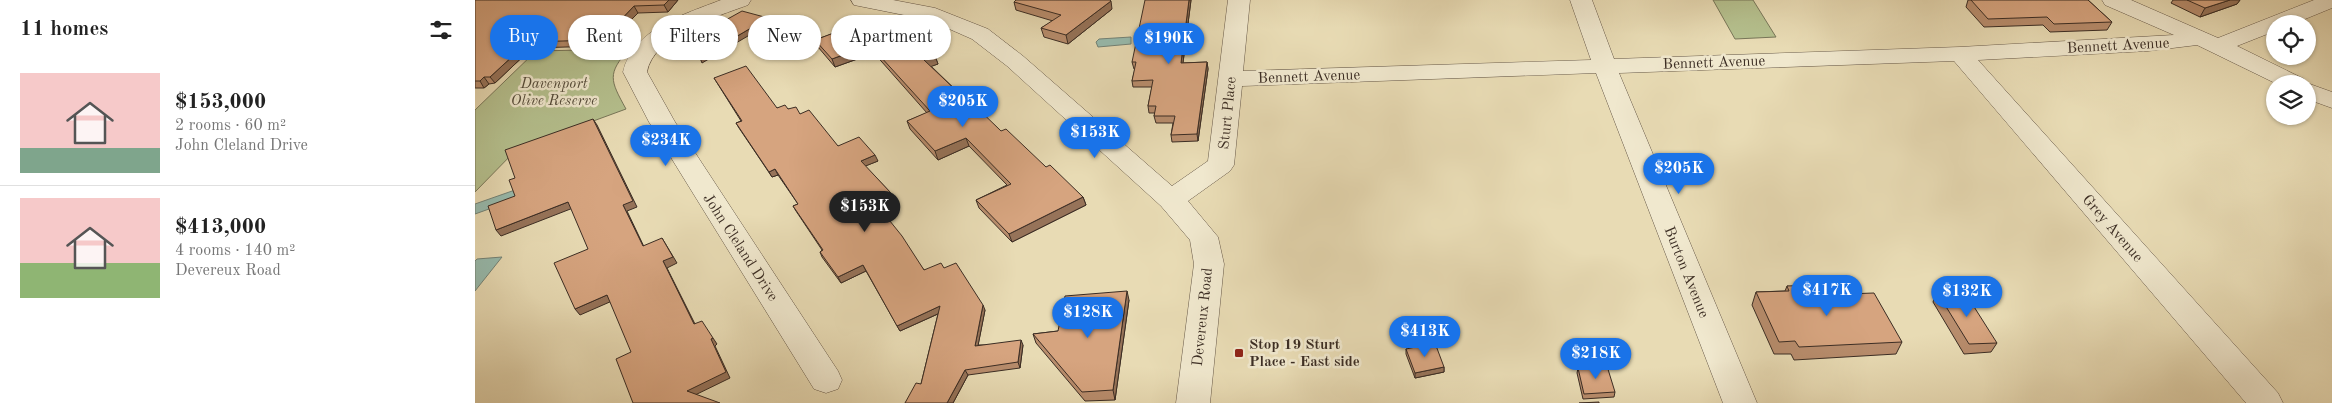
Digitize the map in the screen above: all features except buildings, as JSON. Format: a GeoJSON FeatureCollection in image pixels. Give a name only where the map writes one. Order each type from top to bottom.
{"type":"FeatureCollection","features":[{"type":"Feature","properties":{"kind":"street","name":"John Cleland Drive"},"geometry":{"type":"LineString","coordinates":[[740,0],[688,22],[656,40],[642,52],[635,72],[662,122],[826,380]]}},
{"type":"Feature","properties":{"kind":"street","name":"Devereux Road"},"geometry":{"type":"LineString","coordinates":[[863,0],[935,15],[980,34],[1015,61],[1171,200],[1204,237],[1209,264],[1193,403]]}},
{"type":"Feature","properties":{"kind":"street","name":"Sturt Place"},"geometry":{"type":"LineString","coordinates":[[1171,200],[1221,165],[1239,0]]}},
{"type":"Feature","properties":{"kind":"street","name":"Burton Avenue"},"geometry":{"type":"LineString","coordinates":[[1581,0],[1604,66],[1741,403]]}},
{"type":"Feature","properties":{"kind":"street"},"geometry":{"type":"LineString","coordinates":[[2113,0],[2218,46],[2277,75]]}},
{"type":"Feature","properties":{"kind":"street"},"geometry":{"type":"LineString","coordinates":[[2218,46],[2327,4]]}},
{"type":"Feature","properties":{"kind":"street","name":"Bennett Avenue"},"geometry":{"type":"LineString","coordinates":[[1230,79],[1960,54],[2148,44],[2189,40],[2196,37]]}},
{"type":"Feature","properties":{"kind":"street","name":"Grey Avenue"},"geometry":{"type":"LineString","coordinates":[[1960,54],[2266,403]]}},
{"type":"Feature","properties":{"kind":"street"},"geometry":{"type":"LineString","coordinates":[[2316,94],[2332,102]]}},
{"type":"Feature","properties":{"kind":"green space"},"geometry":{"type":"Polygon","coordinates":[[[1713,0],[1753,0],[1776,37],[1735,39],[1713,0]]]}},
{"type":"Feature","properties":{"kind":"green space","name":"Davenport Olive Reserve"},"geometry":{"type":"Polygon","coordinates":[[[568,50],[568,60],[621,60],[614,71],[613,78],[626,109],[517,149],[475,192],[475,110],[527,60],[558,60],[558,51],[568,50]]]}},
{"type":"Feature","properties":{"kind":"water"},"geometry":{"type":"Polygon","coordinates":[[[1131,37],[1131,44],[1098,47],[1096,42],[1099,39],[1131,37]]]}},
{"type":"Feature","properties":{"kind":"water"},"geometry":{"type":"Polygon","coordinates":[[[515,190],[517,199],[475,214],[475,204],[515,190]]]}},
{"type":"Feature","properties":{"kind":"water"},"geometry":{"type":"Polygon","coordinates":[[[502,257],[475,291],[475,261],[477,259],[502,257]]]}},
{"type":"Feature","properties":{"kind":"place","name":"Stop 19 Sturt Place - East side"},"geometry":{"type":"Point","coordinates":[1239,353]}}]}
